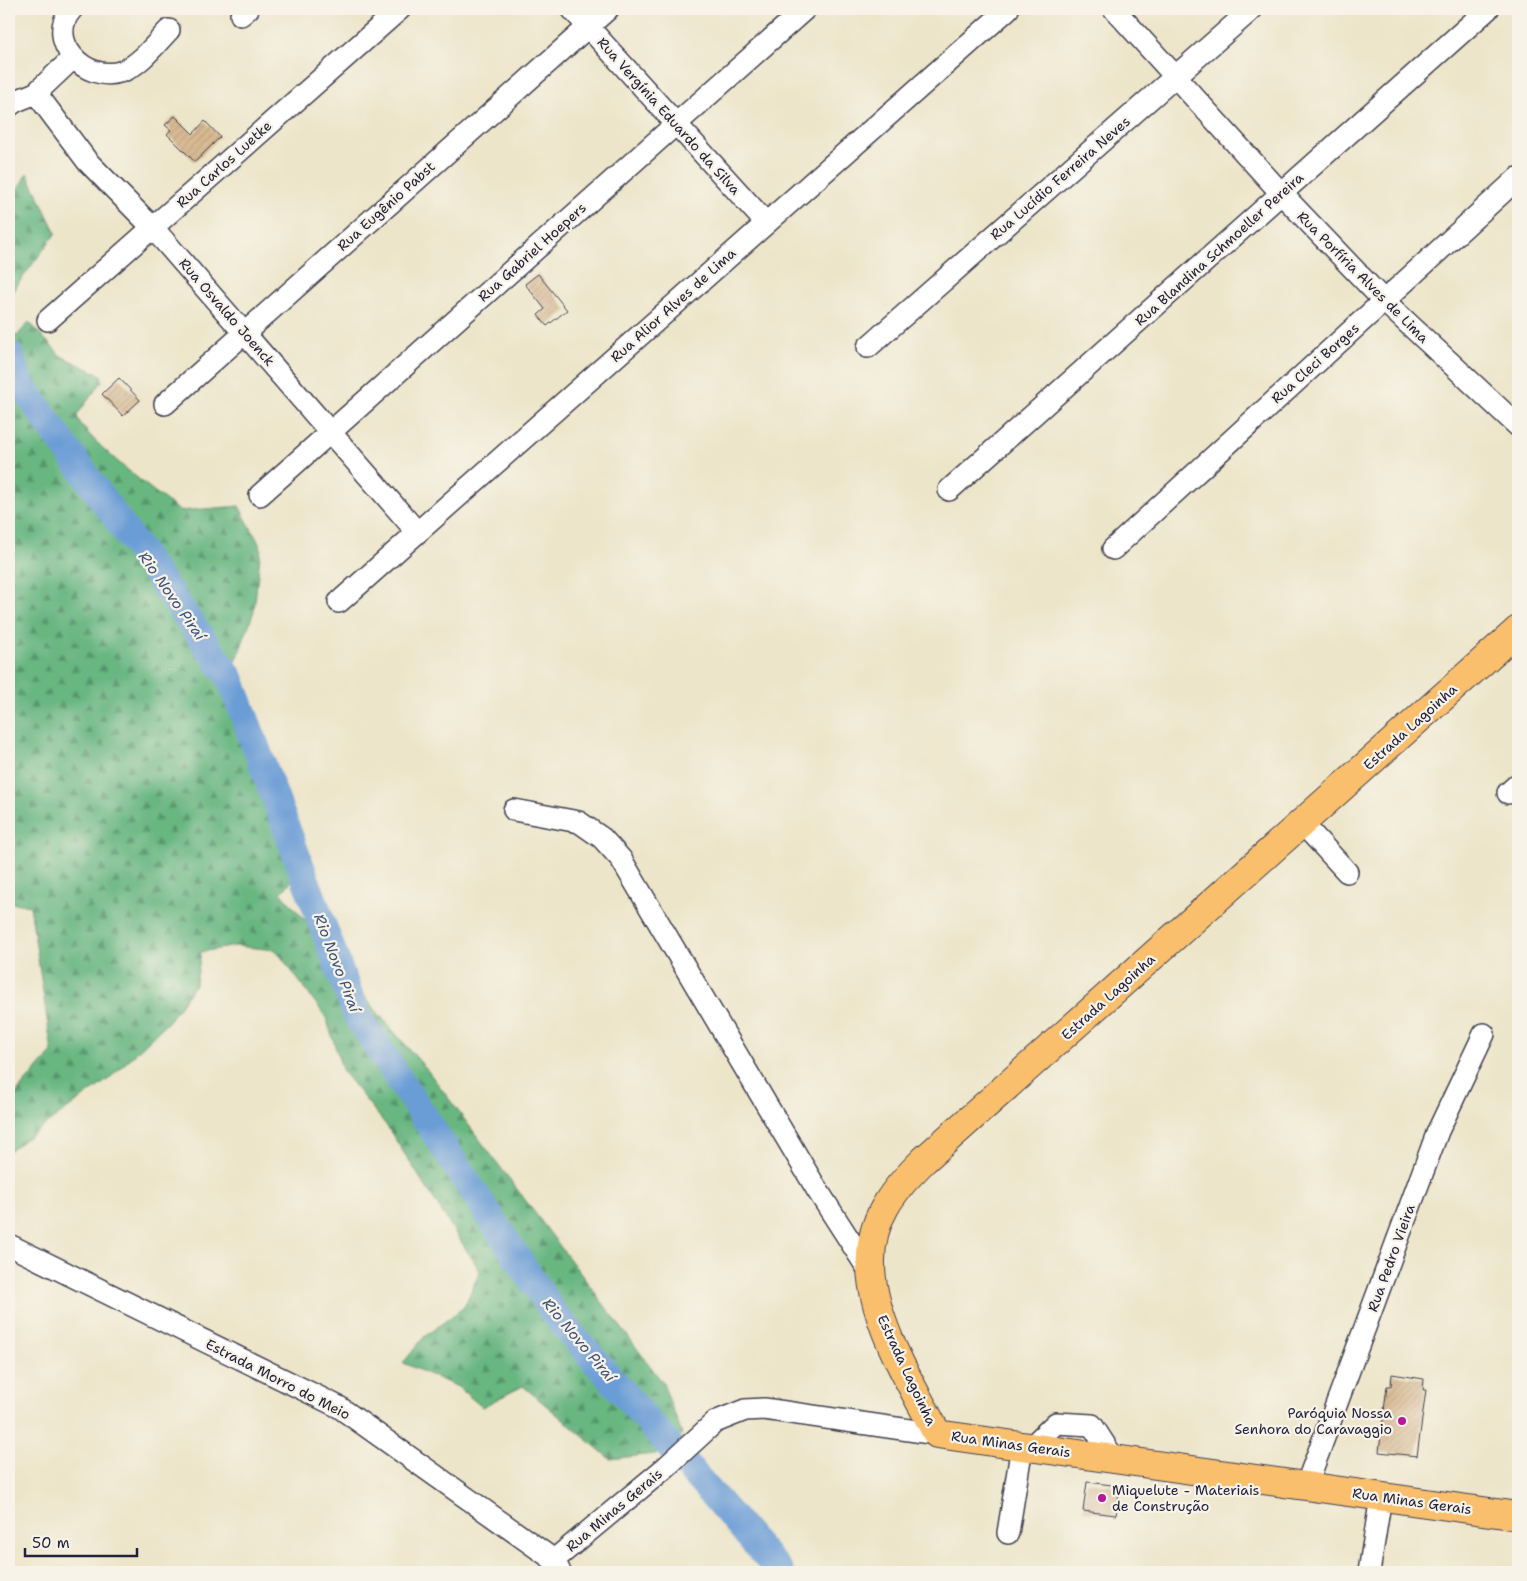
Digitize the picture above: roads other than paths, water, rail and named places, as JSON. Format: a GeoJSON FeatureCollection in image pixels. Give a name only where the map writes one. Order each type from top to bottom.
{"type":"FeatureCollection","features":[{"type":"Feature","properties":{"kind":"main road","name":"Estrada Lagoinha"},"geometry":{"type":"LineString","coordinates":[[937,1434],[897,1356],[878,1309],[870,1272],[875,1231],[884,1208],[908,1176],[1518,630]]}},
{"type":"Feature","properties":{"kind":"main road","name":"Rua Minas Gerais"},"geometry":{"type":"LineString","coordinates":[[937,1434],[1518,1516]]}},
{"type":"Feature","properties":{"kind":"street"},"geometry":{"type":"LineString","coordinates":[[72,9],[68,13],[64,27],[65,41],[73,58],[87,70],[106,73],[123,71],[138,61],[169,30]]}},
{"type":"Feature","properties":{"kind":"street","name":"Rua Carlos Luetke"},"geometry":{"type":"LineString","coordinates":[[48,320],[400,9]]}},
{"type":"Feature","properties":{"kind":"street","name":"Rua Vergínia Eduardo da Silva"},"geometry":{"type":"LineString","coordinates":[[572,9],[766,223]]}},
{"type":"Feature","properties":{"kind":"street","name":"Rua Eugênio Pabst"},"geometry":{"type":"LineString","coordinates":[[165,404],[608,9]]}},
{"type":"Feature","properties":{"kind":"street","name":"Rua Gabriel Hoepers"},"geometry":{"type":"LineString","coordinates":[[260,496],[804,9]]}},
{"type":"Feature","properties":{"kind":"street","name":"Rua Alior Alves de Lima"},"geometry":{"type":"LineString","coordinates":[[339,602],[1008,9]]}},
{"type":"Feature","properties":{"kind":"street","name":"Rua Porfíria Alves de Lima"},"geometry":{"type":"LineString","coordinates":[[1114,9],[1282,194],[1384,300],[1518,426]]}},
{"type":"Feature","properties":{"kind":"street","name":"Rua Lucídio Ferreira Neves"},"geometry":{"type":"LineString","coordinates":[[868,347],[1252,9]]}},
{"type":"Feature","properties":{"kind":"street","name":"Rua Blandina Schmoeller Pereira"},"geometry":{"type":"LineString","coordinates":[[949,490],[1488,9]]}},
{"type":"Feature","properties":{"kind":"street"},"geometry":{"type":"LineString","coordinates":[[9,106],[36,93],[73,58]]}},
{"type":"Feature","properties":{"kind":"street","name":"Rua Osvaldo Joenck"},"geometry":{"type":"LineString","coordinates":[[36,93],[87,161],[153,228],[417,532]]}},
{"type":"Feature","properties":{"kind":"street","name":"Rua Cleci Borges"},"geometry":{"type":"LineString","coordinates":[[1113,549],[1518,178]]}},
{"type":"Feature","properties":{"kind":"street"},"geometry":{"type":"LineString","coordinates":[[514,810],[579,822],[602,838],[621,859],[816,1188],[870,1272]]}},
{"type":"Feature","properties":{"kind":"street"},"geometry":{"type":"LineString","coordinates":[[1302,823],[1347,872]]}},
{"type":"Feature","properties":{"kind":"street","name":"Rua Pedro Vieira"},"geometry":{"type":"LineString","coordinates":[[1306,1486],[1438,1131],[1484,1034]]}},
{"type":"Feature","properties":{"kind":"street","name":"Estrada Morro do Meio"},"geometry":{"type":"LineString","coordinates":[[9,1245],[339,1407],[557,1566]]}},
{"type":"Feature","properties":{"kind":"street","name":"Rua Minas Gerais"},"geometry":{"type":"LineString","coordinates":[[557,1566],[715,1422],[745,1410],[764,1409],[937,1434]]}},
{"type":"Feature","properties":{"kind":"street"},"geometry":{"type":"LineString","coordinates":[[1008,1533],[1026,1446]]}},
{"type":"Feature","properties":{"kind":"street"},"geometry":{"type":"LineString","coordinates":[[1369,1572],[1381,1496]]}},
{"type":"Feature","properties":{"kind":"waterway","name":"Rio Novo Piraí"},"geometry":{"type":"LineString","coordinates":[[9,354],[20,383],[230,678],[356,1014],[555,1315],[780,1572]]}},
{"type":"Feature","properties":{"kind":"place","name":"Paróquia Nossa Senhora do Caravaggio"},"geometry":{"type":"Point","coordinates":[1402,1421]}},
{"type":"Feature","properties":{"kind":"place","name":"Miquelute - Materiais de Construção"},"geometry":{"type":"Point","coordinates":[1102,1498]}}]}
